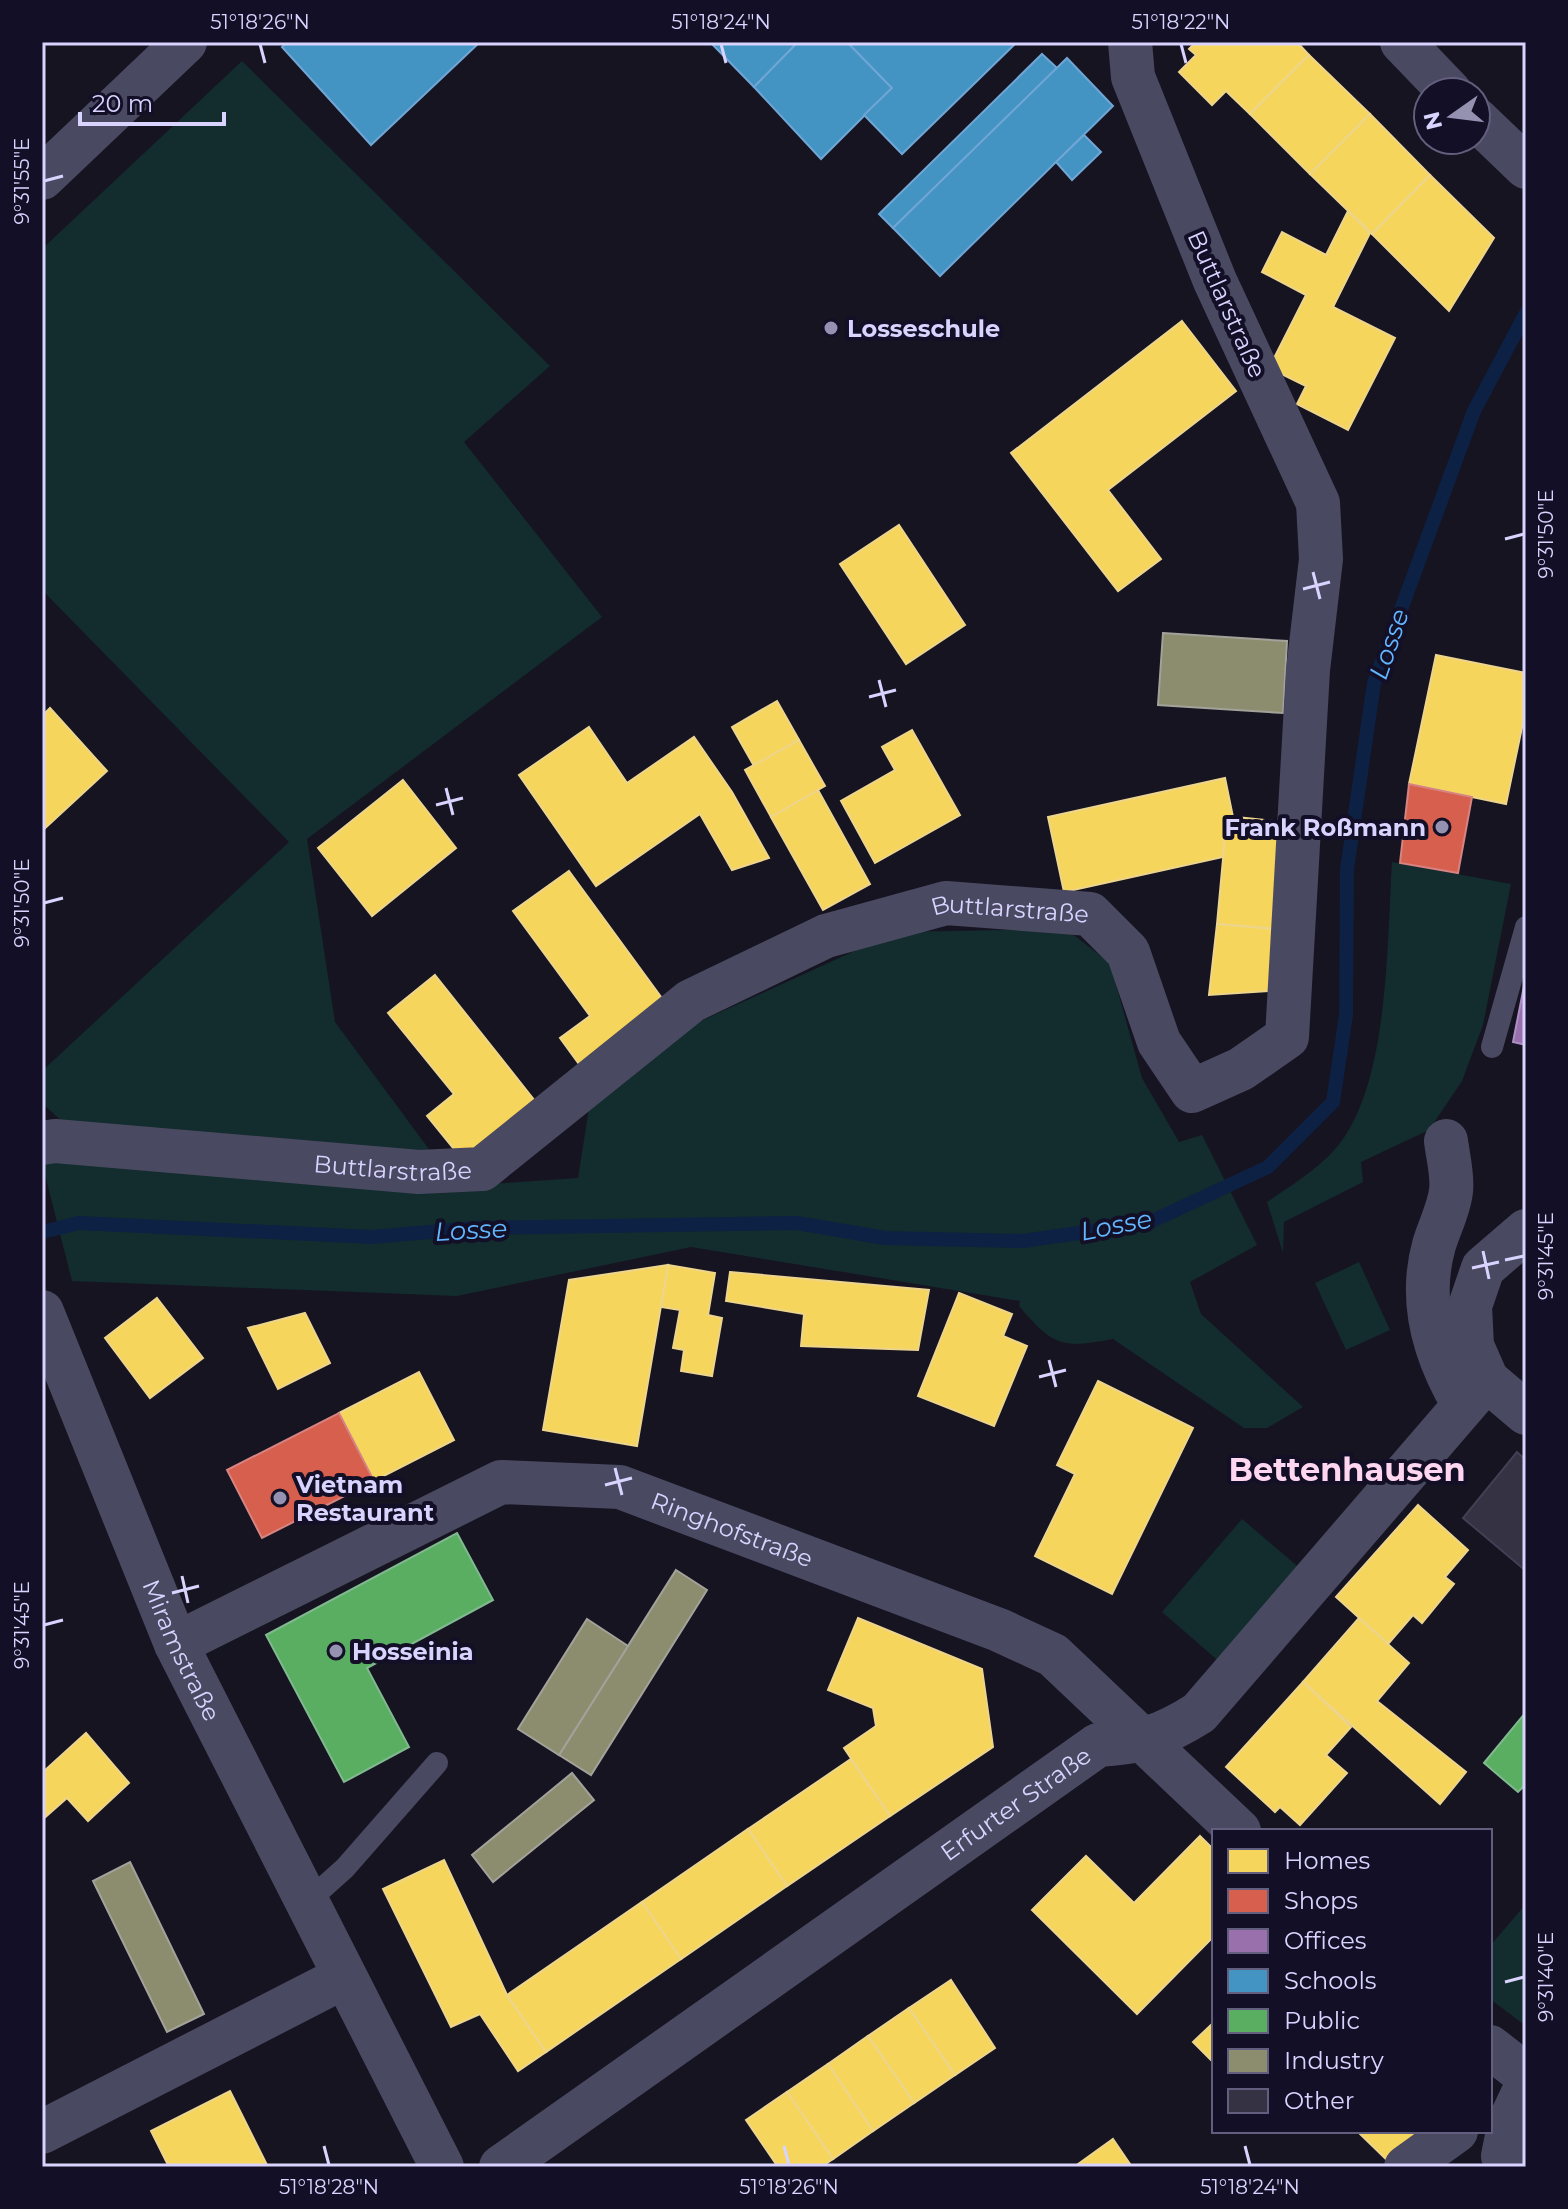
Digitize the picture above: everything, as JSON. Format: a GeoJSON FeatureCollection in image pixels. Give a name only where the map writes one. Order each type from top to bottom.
{"type":"FeatureCollection","features":[{"type":"Feature","properties":{"kind":"street"},"geometry":{"type":"LineString","coordinates":[[42,178],[185,42]]}},
{"type":"Feature","properties":{"kind":"street","name":"Buttlarstraße"},"geometry":{"type":"LineString","coordinates":[[42,1143],[55,1141],[419,1172],[482,1169],[691,1001],[826,936],[946,903],[1090,914],[1128,952],[1159,1042],[1192,1091],[1241,1069],[1287,1037],[1308,670],[1321,559],[1318,503],[1209,267],[1133,77],[1130,42]]}},
{"type":"Feature","properties":{"kind":"street"},"geometry":{"type":"LineString","coordinates":[[1402,42],[1435,76]]}},
{"type":"Feature","properties":{"kind":"street"},"geometry":{"type":"LineString","coordinates":[[1492,135],[1523,165]]}},
{"type":"Feature","properties":{"kind":"street"},"geometry":{"type":"LineString","coordinates":[[1446,1141],[1451,1191],[1433,1248],[1427,1291],[1432,1337],[1445,1374],[1475,1393],[1526,1413]]}},
{"type":"Feature","properties":{"kind":"street"},"geometry":{"type":"LineString","coordinates":[[1475,1393],[1470,1306],[1483,1268],[1526,1231]]}},
{"type":"Feature","properties":{"kind":"street","name":"Miramstraße"},"geometry":{"type":"LineString","coordinates":[[42,1315],[176,1644],[442,2167]]}},
{"type":"Feature","properties":{"kind":"street","name":"Erfurter Straße"},"geometry":{"type":"LineString","coordinates":[[501,2167],[1098,1745],[1155,1738],[1199,1713],[1475,1393]]}},
{"type":"Feature","properties":{"kind":"street","name":"Ringhofstraße"},"geometry":{"type":"LineString","coordinates":[[176,1644],[501,1482],[620,1487],[999,1630],[1053,1655],[1155,1738],[1237,1829]]}},
{"type":"Feature","properties":{"kind":"street"},"geometry":{"type":"LineString","coordinates":[[42,2132],[344,1977]]}},
{"type":"Feature","properties":{"kind":"street"},"geometry":{"type":"LineString","coordinates":[[1492,2049],[1526,2075]]}},
{"type":"Feature","properties":{"kind":"street"},"geometry":{"type":"LineString","coordinates":[[1492,2106],[1526,2081]]}},
{"type":"Feature","properties":{"kind":"street"},"geometry":{"type":"LineString","coordinates":[[1510,2167],[1503,2156],[1508,2133],[1526,2087]]}},
{"type":"Feature","properties":{"kind":"street"},"geometry":{"type":"LineString","coordinates":[[1406,2167],[1453,2133]]}},
{"type":"Feature","properties":{"kind":"lane"},"geometry":{"type":"LineString","coordinates":[[1492,1047],[1526,927]]}},
{"type":"Feature","properties":{"kind":"lane"},"geometry":{"type":"LineString","coordinates":[[306,1903],[362,1850],[437,1763]]}},
{"type":"Feature","properties":{"kind":"green space"},"geometry":{"type":"Polygon","coordinates":[[[242,61],[550,366],[464,442],[602,617],[307,839],[335,1022],[431,1152],[69,1128],[42,1103],[42,1071],[289,842],[42,590],[42,249],[242,61]]]}},
{"type":"Feature","properties":{"kind":"green space"},"geometry":{"type":"Polygon","coordinates":[[[1392,862],[1511,884],[1483,1025],[1462,1081],[1429,1130],[1361,1162],[1363,1182],[1284,1222],[1283,1253],[1267,1202],[1308,1174],[1336,1148],[1358,1111],[1369,1079],[1383,1006],[1392,862]]]}},
{"type":"Feature","properties":{"kind":"green space"},"geometry":{"type":"Polygon","coordinates":[[[1066,929],[1110,963],[1142,1078],[1179,1142],[1202,1135],[1257,1245],[1190,1282],[1201,1314],[1303,1407],[1267,1428],[1244,1428],[1113,1339],[1070,1344],[1050,1337],[1019,1306],[1020,1301],[691,1247],[457,1296],[72,1281],[42,1163],[62,1158],[491,1184],[578,1178],[590,1102],[679,1031],[896,932],[1066,929]]]}},
{"type":"Feature","properties":{"kind":"green space"},"geometry":{"type":"Polygon","coordinates":[[[1359,1262],[1390,1330],[1346,1350],[1315,1283],[1359,1262]]]}},
{"type":"Feature","properties":{"kind":"green space"},"geometry":{"type":"Polygon","coordinates":[[[1242,1519],[1302,1570],[1222,1664],[1162,1612],[1242,1519]]]}},
{"type":"Feature","properties":{"kind":"green space"},"geometry":{"type":"Polygon","coordinates":[[[1526,1904],[1526,2016],[1522,2023],[1492,2000],[1492,1944],[1526,1904]]]}},
{"type":"Feature","properties":{"kind":"building: Homes"},"geometry":{"type":"Polygon","coordinates":[[[1196,42],[1297,42],[1309,55],[1250,114],[1226,91],[1212,105],[1179,72],[1196,55],[1189,49],[1196,42]]]}},
{"type":"Feature","properties":{"kind":"building: Homes"},"geometry":{"type":"Polygon","coordinates":[[[1309,55],[1370,114],[1310,174],[1250,114],[1309,55]]]}},
{"type":"Feature","properties":{"kind":"building: Homes"},"geometry":{"type":"Polygon","coordinates":[[[1370,114],[1430,175],[1372,234],[1310,174],[1370,114]]]}},
{"type":"Feature","properties":{"kind":"building: Homes"},"geometry":{"type":"Polygon","coordinates":[[[1430,175],[1494,238],[1449,311],[1372,234],[1430,175]]]}},
{"type":"Feature","properties":{"kind":"building: Homes"},"geometry":{"type":"Polygon","coordinates":[[[1348,211],[1370,233],[1333,307],[1395,338],[1348,430],[1297,404],[1306,386],[1269,368],[1306,295],[1262,272],[1282,232],[1326,255],[1348,211]]]}},
{"type":"Feature","properties":{"kind":"building: Homes"},"geometry":{"type":"Polygon","coordinates":[[[1182,321],[1236,391],[1108,490],[1161,559],[1118,591],[1011,453],[1182,321]]]}},
{"type":"Feature","properties":{"kind":"building: Homes"},"geometry":{"type":"Polygon","coordinates":[[[899,525],[965,625],[906,664],[840,564],[899,525]]]}},
{"type":"Feature","properties":{"kind":"building: Homes"},"geometry":{"type":"Polygon","coordinates":[[[1436,655],[1526,673],[1526,708],[1506,804],[1409,784],[1436,655]]]}},
{"type":"Feature","properties":{"kind":"building: Homes"},"geometry":{"type":"Polygon","coordinates":[[[777,701],[799,740],[754,766],[732,727],[777,701]]]}},
{"type":"Feature","properties":{"kind":"building: Homes"},"geometry":{"type":"Polygon","coordinates":[[[50,708],[107,771],[42,831],[42,716],[50,708]]]}},
{"type":"Feature","properties":{"kind":"building: Homes"},"geometry":{"type":"Polygon","coordinates":[[[589,727],[627,783],[694,737],[732,792],[769,858],[732,870],[700,814],[596,886],[519,775],[589,727]]]}},
{"type":"Feature","properties":{"kind":"building: Homes"},"geometry":{"type":"Polygon","coordinates":[[[912,730],[960,815],[875,863],[841,801],[895,770],[882,747],[912,730]]]}},
{"type":"Feature","properties":{"kind":"building: Homes"},"geometry":{"type":"Polygon","coordinates":[[[799,740],[825,786],[771,817],[745,770],[799,740]]]}},
{"type":"Feature","properties":{"kind":"building: Homes"},"geometry":{"type":"Polygon","coordinates":[[[1225,778],[1233,817],[1227,816],[1223,857],[1064,892],[1048,817],[1225,778]]]}},
{"type":"Feature","properties":{"kind":"building: Homes"},"geometry":{"type":"Polygon","coordinates":[[[403,780],[456,848],[372,916],[318,848],[403,780]]]}},
{"type":"Feature","properties":{"kind":"building: Homes"},"geometry":{"type":"Polygon","coordinates":[[[818,790],[870,884],[823,910],[771,817],[818,790]]]}},
{"type":"Feature","properties":{"kind":"building: Homes"},"geometry":{"type":"Polygon","coordinates":[[[1227,816],[1285,822],[1275,929],[1217,924],[1227,816]]]}},
{"type":"Feature","properties":{"kind":"building: Homes"},"geometry":{"type":"Polygon","coordinates":[[[569,871],[664,1001],[579,1064],[560,1038],[590,1016],[513,911],[569,871]]]}},
{"type":"Feature","properties":{"kind":"building: Homes"},"geometry":{"type":"Polygon","coordinates":[[[1217,924],[1275,929],[1268,991],[1209,995],[1217,924]]]}},
{"type":"Feature","properties":{"kind":"building: Homes"},"geometry":{"type":"Polygon","coordinates":[[[435,975],[539,1106],[467,1165],[427,1116],[454,1094],[388,1013],[435,975]]]}},
{"type":"Feature","properties":{"kind":"building: Homes"},"geometry":{"type":"Polygon","coordinates":[[[668,1265],[715,1273],[708,1315],[722,1318],[712,1376],[681,1371],[684,1350],[673,1348],[680,1310],[661,1307],[668,1265]]]}},
{"type":"Feature","properties":{"kind":"building: Homes"},"geometry":{"type":"Polygon","coordinates":[[[668,1265],[637,1446],[543,1430],[569,1280],[668,1265]]]}},
{"type":"Feature","properties":{"kind":"building: Homes"},"geometry":{"type":"Polygon","coordinates":[[[730,1272],[929,1290],[918,1350],[801,1346],[804,1314],[726,1301],[730,1272]]]}},
{"type":"Feature","properties":{"kind":"building: Homes"},"geometry":{"type":"Polygon","coordinates":[[[959,1293],[1012,1314],[1003,1336],[1027,1346],[994,1426],[918,1396],[959,1293]]]}},
{"type":"Feature","properties":{"kind":"building: Homes"},"geometry":{"type":"Polygon","coordinates":[[[157,1298],[203,1358],[150,1398],[105,1338],[157,1298]]]}},
{"type":"Feature","properties":{"kind":"building: Homes"},"geometry":{"type":"Polygon","coordinates":[[[305,1313],[330,1363],[278,1389],[248,1328],[305,1313]]]}},
{"type":"Feature","properties":{"kind":"building: Homes"},"geometry":{"type":"Polygon","coordinates":[[[419,1372],[454,1440],[374,1481],[339,1413],[419,1372]]]}},
{"type":"Feature","properties":{"kind":"building: Homes"},"geometry":{"type":"Polygon","coordinates":[[[1098,1381],[1193,1428],[1112,1594],[1035,1556],[1075,1474],[1057,1465],[1098,1381]]]}},
{"type":"Feature","properties":{"kind":"building: Homes"},"geometry":{"type":"Polygon","coordinates":[[[1418,1505],[1468,1550],[1445,1577],[1454,1584],[1422,1623],[1413,1615],[1388,1644],[1336,1597],[1418,1505]]]}},
{"type":"Feature","properties":{"kind":"building: Homes"},"geometry":{"type":"Polygon","coordinates":[[[858,1618],[982,1669],[993,1747],[890,1816],[844,1748],[876,1726],[873,1708],[828,1690],[858,1618]]]}},
{"type":"Feature","properties":{"kind":"building: Homes"},"geometry":{"type":"Polygon","coordinates":[[[1359,1618],[1409,1663],[1377,1701],[1466,1772],[1440,1804],[1303,1682],[1359,1618]]]}},
{"type":"Feature","properties":{"kind":"building: Homes"},"geometry":{"type":"Polygon","coordinates":[[[1303,1682],[1351,1727],[1326,1755],[1347,1773],[1300,1825],[1280,1807],[1275,1812],[1226,1767],[1303,1682]]]}},
{"type":"Feature","properties":{"kind":"building: Homes"},"geometry":{"type":"Polygon","coordinates":[[[86,1733],[129,1783],[88,1821],[67,1798],[42,1820],[42,1773],[86,1733]]]}},
{"type":"Feature","properties":{"kind":"building: Homes"},"geometry":{"type":"Polygon","coordinates":[[[851,1759],[890,1816],[787,1886],[748,1829],[851,1759]]]}},
{"type":"Feature","properties":{"kind":"building: Homes"},"geometry":{"type":"Polygon","coordinates":[[[748,1829],[787,1886],[681,1959],[642,1902],[748,1829]]]}},
{"type":"Feature","properties":{"kind":"building: Homes"},"geometry":{"type":"Polygon","coordinates":[[[1200,1836],[1212,1848],[1212,1938],[1137,2014],[1032,1910],[1086,1856],[1134,1903],[1200,1836]]]}},
{"type":"Feature","properties":{"kind":"building: Homes"},"geometry":{"type":"Polygon","coordinates":[[[444,1860],[507,1995],[546,2052],[518,2071],[480,2014],[451,2027],[383,1889],[444,1860]]]}},
{"type":"Feature","properties":{"kind":"building: Homes"},"geometry":{"type":"Polygon","coordinates":[[[642,1902],[681,1959],[546,2052],[507,1995],[642,1902]]]}},
{"type":"Feature","properties":{"kind":"building: Homes"},"geometry":{"type":"Polygon","coordinates":[[[951,1980],[995,2048],[955,2075],[909,2008],[951,1980]]]}},
{"type":"Feature","properties":{"kind":"building: Homes"},"geometry":{"type":"Polygon","coordinates":[[[909,2008],[955,2075],[914,2103],[868,2036],[909,2008]]]}},
{"type":"Feature","properties":{"kind":"building: Homes"},"geometry":{"type":"Polygon","coordinates":[[[1212,2024],[1212,2061],[1193,2042],[1212,2024]]]}},
{"type":"Feature","properties":{"kind":"building: Homes"},"geometry":{"type":"Polygon","coordinates":[[[868,2036],[914,2103],[873,2131],[828,2064],[868,2036]]]}},
{"type":"Feature","properties":{"kind":"building: Homes"},"geometry":{"type":"Polygon","coordinates":[[[828,2064],[873,2131],[833,2159],[787,2092],[828,2064]]]}},
{"type":"Feature","properties":{"kind":"building: Homes"},"geometry":{"type":"Polygon","coordinates":[[[230,2091],[268,2167],[169,2167],[151,2131],[230,2091]]]}},
{"type":"Feature","properties":{"kind":"building: Homes"},"geometry":{"type":"Polygon","coordinates":[[[787,2092],[833,2159],[821,2167],[778,2167],[746,2120],[787,2092]]]}},
{"type":"Feature","properties":{"kind":"building: Homes"},"geometry":{"type":"Polygon","coordinates":[[[1359,2133],[1419,2133],[1390,2163],[1359,2133]]]}},
{"type":"Feature","properties":{"kind":"building: Homes"},"geometry":{"type":"Polygon","coordinates":[[[1113,2139],[1132,2167],[1074,2167],[1113,2139]]]}},
{"type":"Feature","properties":{"kind":"building: Shops"},"geometry":{"type":"Polygon","coordinates":[[[1409,784],[1472,797],[1458,873],[1400,863],[1409,784]]]}},
{"type":"Feature","properties":{"kind":"building: Shops"},"geometry":{"type":"Polygon","coordinates":[[[339,1413],[374,1481],[262,1538],[227,1470],[339,1413]]]}},
{"type":"Feature","properties":{"kind":"building: Offices"},"geometry":{"type":"Polygon","coordinates":[[[1526,976],[1526,1045],[1513,1042],[1526,976]]]}},
{"type":"Feature","properties":{"kind":"building: Schools"},"geometry":{"type":"Polygon","coordinates":[[[287,42],[480,42],[371,145],[282,47],[287,42]]]}},
{"type":"Feature","properties":{"kind":"building: Schools"},"geometry":{"type":"Polygon","coordinates":[[[710,42],[798,42],[754,87],[710,42]]]}},
{"type":"Feature","properties":{"kind":"building: Schools"},"geometry":{"type":"Polygon","coordinates":[[[798,42],[847,42],[892,88],[821,159],[754,87],[798,42]]]}},
{"type":"Feature","properties":{"kind":"building: Schools"},"geometry":{"type":"Polygon","coordinates":[[[847,42],[1017,42],[902,154],[864,115],[892,88],[847,42]]]}},
{"type":"Feature","properties":{"kind":"building: Schools"},"geometry":{"type":"Polygon","coordinates":[[[1042,54],[1057,68],[893,228],[879,214],[1042,54]]]}},
{"type":"Feature","properties":{"kind":"building: Schools"},"geometry":{"type":"Polygon","coordinates":[[[1067,58],[1113,106],[940,276],[893,228],[1067,58]]]}},
{"type":"Feature","properties":{"kind":"building: Schools"},"geometry":{"type":"Polygon","coordinates":[[[1084,135],[1101,152],[1072,180],[1056,162],[1084,135]]]}},
{"type":"Feature","properties":{"kind":"building: Public","name":"Hosseinia"},"geometry":{"type":"Polygon","coordinates":[[[457,1533],[493,1600],[367,1668],[409,1747],[344,1782],[266,1635],[457,1533]]]}},
{"type":"Feature","properties":{"kind":"building: Public"},"geometry":{"type":"Polygon","coordinates":[[[1526,1712],[1526,1784],[1518,1792],[1484,1763],[1526,1712]]]}},
{"type":"Feature","properties":{"kind":"building: Industry"},"geometry":{"type":"Polygon","coordinates":[[[1163,633],[1287,641],[1283,713],[1158,705],[1163,633]]]}},
{"type":"Feature","properties":{"kind":"building: Industry"},"geometry":{"type":"Polygon","coordinates":[[[676,1570],[707,1590],[591,1775],[559,1755],[676,1570]]]}},
{"type":"Feature","properties":{"kind":"building: Industry"},"geometry":{"type":"Polygon","coordinates":[[[587,1619],[628,1646],[559,1755],[518,1729],[587,1619]]]}},
{"type":"Feature","properties":{"kind":"building: Industry"},"geometry":{"type":"Polygon","coordinates":[[[572,1773],[594,1800],[493,1882],[472,1855],[572,1773]]]}},
{"type":"Feature","properties":{"kind":"building: Industry"},"geometry":{"type":"Polygon","coordinates":[[[130,1862],[204,2014],[167,2032],[93,1881],[130,1862]]]}},
{"type":"Feature","properties":{"kind":"building: Other"},"geometry":{"type":"Polygon","coordinates":[[[1517,1452],[1526,1460],[1526,1571],[1463,1518],[1517,1452]]]}},
{"type":"Feature","properties":{"kind":"waterway","name":"Losse"},"geometry":{"type":"LineString","coordinates":[[42,1232],[79,1223],[372,1237],[476,1228],[797,1223],[885,1238],[1023,1241],[1148,1223],[1268,1167],[1333,1102],[1346,1015],[1347,869],[1374,683],[1474,411],[1526,313]]}},
{"type":"Feature","properties":{"kind":"place","name":"Losseschule"},"geometry":{"type":"Point","coordinates":[831,328]}},
{"type":"Feature","properties":{"kind":"place","name":"Frank Roßmann"},"geometry":{"type":"Point","coordinates":[1442,827]}},
{"type":"Feature","properties":{"kind":"place","name":"Vietnam Restaurant"},"geometry":{"type":"Point","coordinates":[280,1498]}},
{"type":"Feature","properties":{"kind":"place","name":"Hosseinia"},"geometry":{"type":"Point","coordinates":[336,1651]}},
{"type":"Feature","properties":{"kind":"district","name":"Bettenhausen"},"geometry":{"type":"Point","coordinates":[1347,1469]}}]}
